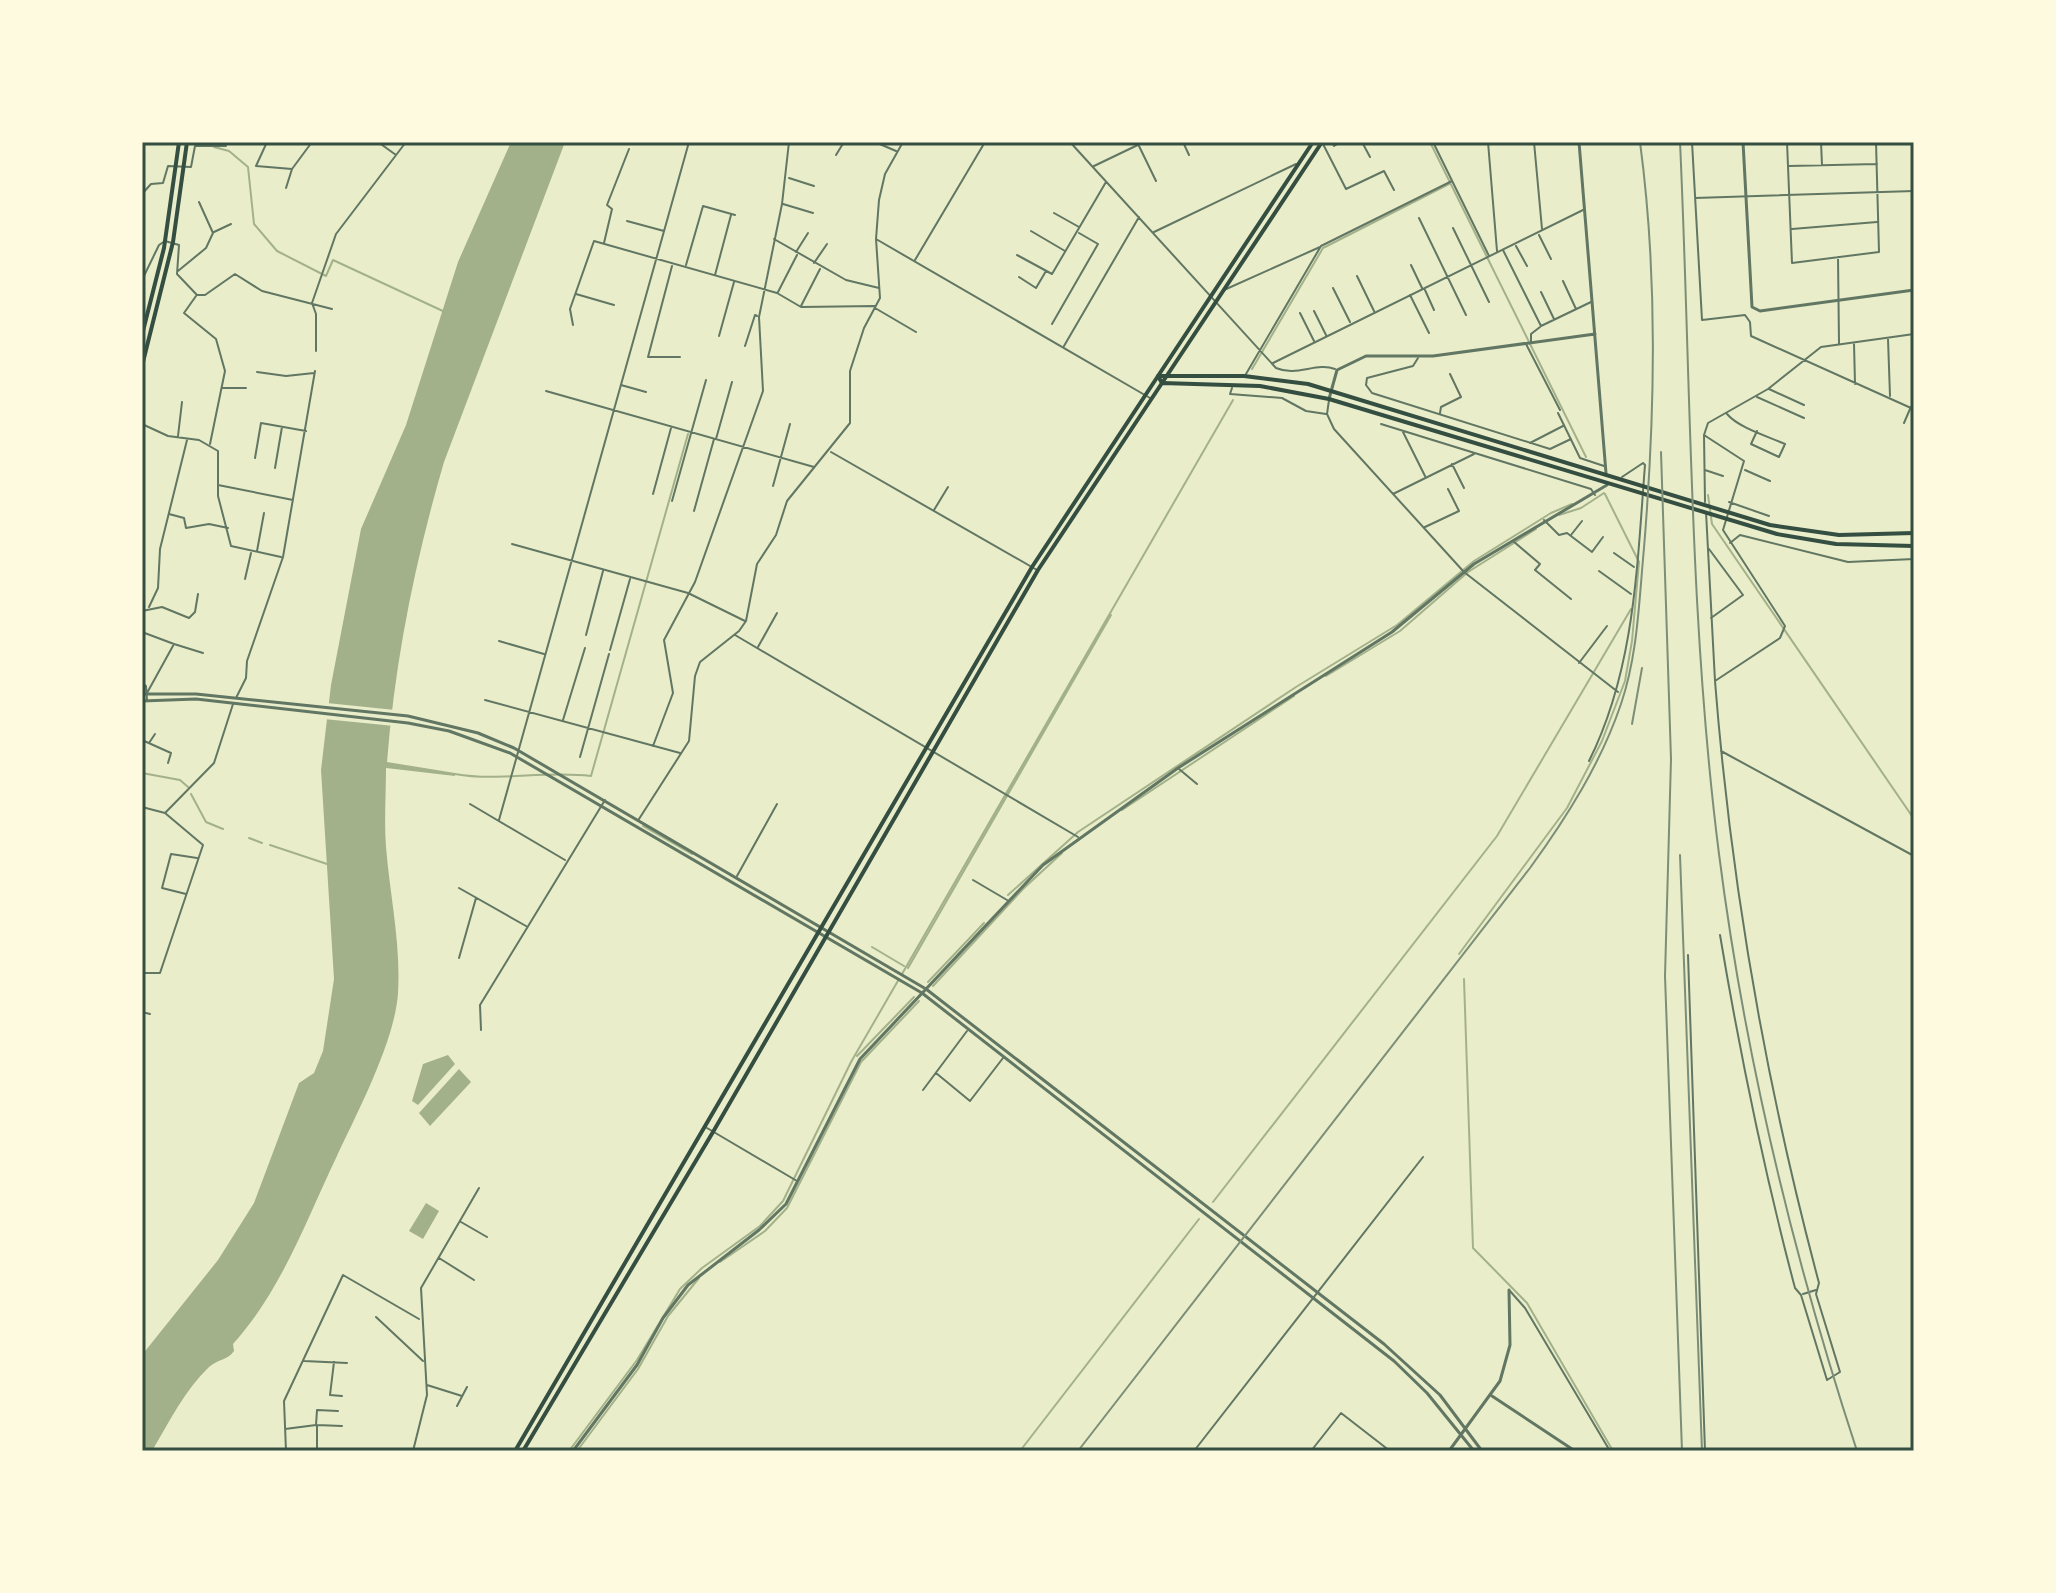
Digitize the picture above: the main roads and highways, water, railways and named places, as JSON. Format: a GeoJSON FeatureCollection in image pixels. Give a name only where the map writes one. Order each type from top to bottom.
{"type":"FeatureCollection","features":[{"type":"Feature","properties":{"kind":"main road"},"geometry":{"type":"LineString","coordinates":[[142,335],[165,241],[179,142]]}},
{"type":"Feature","properties":{"kind":"main road"},"geometry":{"type":"LineString","coordinates":[[142,366],[173,242],[187,142]]}},
{"type":"Feature","properties":{"kind":"main road"},"geometry":{"type":"LineString","coordinates":[[515,1451],[1035,568],[1145,395],[1313,142]]}},
{"type":"Feature","properties":{"kind":"main road"},"geometry":{"type":"LineString","coordinates":[[523,1451],[827,937],[1035,568],[1322,142]]}},
{"type":"Feature","properties":{"kind":"main road"},"geometry":{"type":"LineString","coordinates":[[1158,376],[1244,376],[1331,390],[1756,521],[1861,536],[1914,533]]}},
{"type":"Feature","properties":{"kind":"main road"},"geometry":{"type":"LineString","coordinates":[[1158,376],[1162,383]]}},
{"type":"Feature","properties":{"kind":"main road"},"geometry":{"type":"LineString","coordinates":[[1162,383],[1233,384],[1287,389],[1329,399],[1742,525],[1813,542],[1914,546]]}},
{"type":"Feature","properties":{"kind":"waterway"},"geometry":{"type":"LineString","coordinates":[[1430,142],[1586,457]]}},
{"type":"Feature","properties":{"kind":"waterway"},"geometry":{"type":"LineString","coordinates":[[193,144],[208,145]]}},
{"type":"Feature","properties":{"kind":"waterway"},"geometry":{"type":"LineString","coordinates":[[214,147],[229,151],[248,167],[254,224],[277,251],[326,276],[333,260],[445,312]]}},
{"type":"Feature","properties":{"kind":"waterway"},"geometry":{"type":"LineString","coordinates":[[1252,369],[1323,248],[1449,184]]}},
{"type":"Feature","properties":{"kind":"waterway"},"geometry":{"type":"LineString","coordinates":[[902,974],[1233,400]]}},
{"type":"Feature","properties":{"kind":"waterway"},"geometry":{"type":"LineString","coordinates":[[455,774],[489,777],[591,776],[688,434]]}},
{"type":"Feature","properties":{"kind":"waterway"},"geometry":{"type":"LineString","coordinates":[[1559,515],[1581,508],[1604,493]]}},
{"type":"Feature","properties":{"kind":"waterway"},"geometry":{"type":"LineString","coordinates":[[1459,954],[1567,808],[1602,741],[1625,681],[1639,562],[1605,494]]}},
{"type":"Feature","properties":{"kind":"waterway"},"geometry":{"type":"LineString","coordinates":[[1708,495],[1712,524],[1914,819]]}},
{"type":"Feature","properties":{"kind":"waterway"},"geometry":{"type":"LineString","coordinates":[[1008,895],[1078,832],[1296,687],[1397,625],[1474,561],[1551,513],[1572,504]]}},
{"type":"Feature","properties":{"kind":"waterway"},"geometry":{"type":"LineString","coordinates":[[1326,676],[1400,631],[1468,572],[1536,529]]}},
{"type":"Feature","properties":{"kind":"waterway"},"geometry":{"type":"LineString","coordinates":[[1213,1202],[1497,836],[1631,609]]}},
{"type":"Feature","properties":{"kind":"waterway"},"geometry":{"type":"LineString","coordinates":[[908,968],[1111,615]]}},
{"type":"Feature","properties":{"kind":"waterway"},"geometry":{"type":"LineString","coordinates":[[1122,810],[1294,696]]}},
{"type":"Feature","properties":{"kind":"waterway"},"geometry":{"type":"LineString","coordinates":[[142,773],[180,780],[188,787]]}},
{"type":"Feature","properties":{"kind":"waterway"},"geometry":{"type":"LineString","coordinates":[[191,794],[206,822],[223,829]]}},
{"type":"Feature","properties":{"kind":"waterway"},"geometry":{"type":"LineString","coordinates":[[643,826],[692,854]]}},
{"type":"Feature","properties":{"kind":"waterway"},"geometry":{"type":"LineString","coordinates":[[249,838],[262,843]]}},
{"type":"Feature","properties":{"kind":"waterway"},"geometry":{"type":"LineString","coordinates":[[270,845],[330,865]]}},
{"type":"Feature","properties":{"kind":"waterway"},"geometry":{"type":"LineString","coordinates":[[933,986],[1024,888],[1062,853]]}},
{"type":"Feature","properties":{"kind":"waterway"},"geometry":{"type":"LineString","coordinates":[[928,982],[984,923]]}},
{"type":"Feature","properties":{"kind":"waterway"},"geometry":{"type":"LineString","coordinates":[[872,947],[904,966]]}},
{"type":"Feature","properties":{"kind":"waterway"},"geometry":{"type":"LineString","coordinates":[[569,1451],[637,1360],[680,1289],[702,1268],[760,1226],[783,1201],[851,1062],[899,979]]}},
{"type":"Feature","properties":{"kind":"waterway"},"geometry":{"type":"LineString","coordinates":[[1464,979],[1473,1248],[1527,1303],[1613,1451]]}},
{"type":"Feature","properties":{"kind":"waterway"},"geometry":{"type":"LineString","coordinates":[[857,1056],[914,997]]}},
{"type":"Feature","properties":{"kind":"waterway"},"geometry":{"type":"LineString","coordinates":[[720,1262],[765,1231],[787,1208],[861,1062],[919,1001]]}},
{"type":"Feature","properties":{"kind":"waterway"},"geometry":{"type":"LineString","coordinates":[[1020,1451],[1199,1219]]}},
{"type":"Feature","properties":{"kind":"waterway"},"geometry":{"type":"LineString","coordinates":[[577,1451],[638,1369],[668,1316],[699,1278]]}},
{"type":"Feature","properties":{"kind":"railway"},"geometry":{"type":"LineString","coordinates":[[1078,1451],[1530,868],[1582,789],[1604,747],[1627,685],[1634,646],[1651,447],[1652,294],[1640,142]]}},
{"type":"Feature","properties":{"kind":"railway"},"geometry":{"type":"LineString","coordinates":[[1680,142],[1696,588],[1719,854],[1743,1006],[1774,1156],[1812,1304],[1857,1451]]}},
{"type":"Feature","properties":{"kind":"railway"},"geometry":{"type":"LineString","coordinates":[[1661,452],[1671,759],[1665,976],[1682,1451]]}},
{"type":"Feature","properties":{"kind":"railway"},"geometry":{"type":"LineString","coordinates":[[1632,724],[1642,668]]}},
{"type":"Feature","properties":{"kind":"railway"},"geometry":{"type":"LineString","coordinates":[[1680,855],[1702,1451]]}}]}
